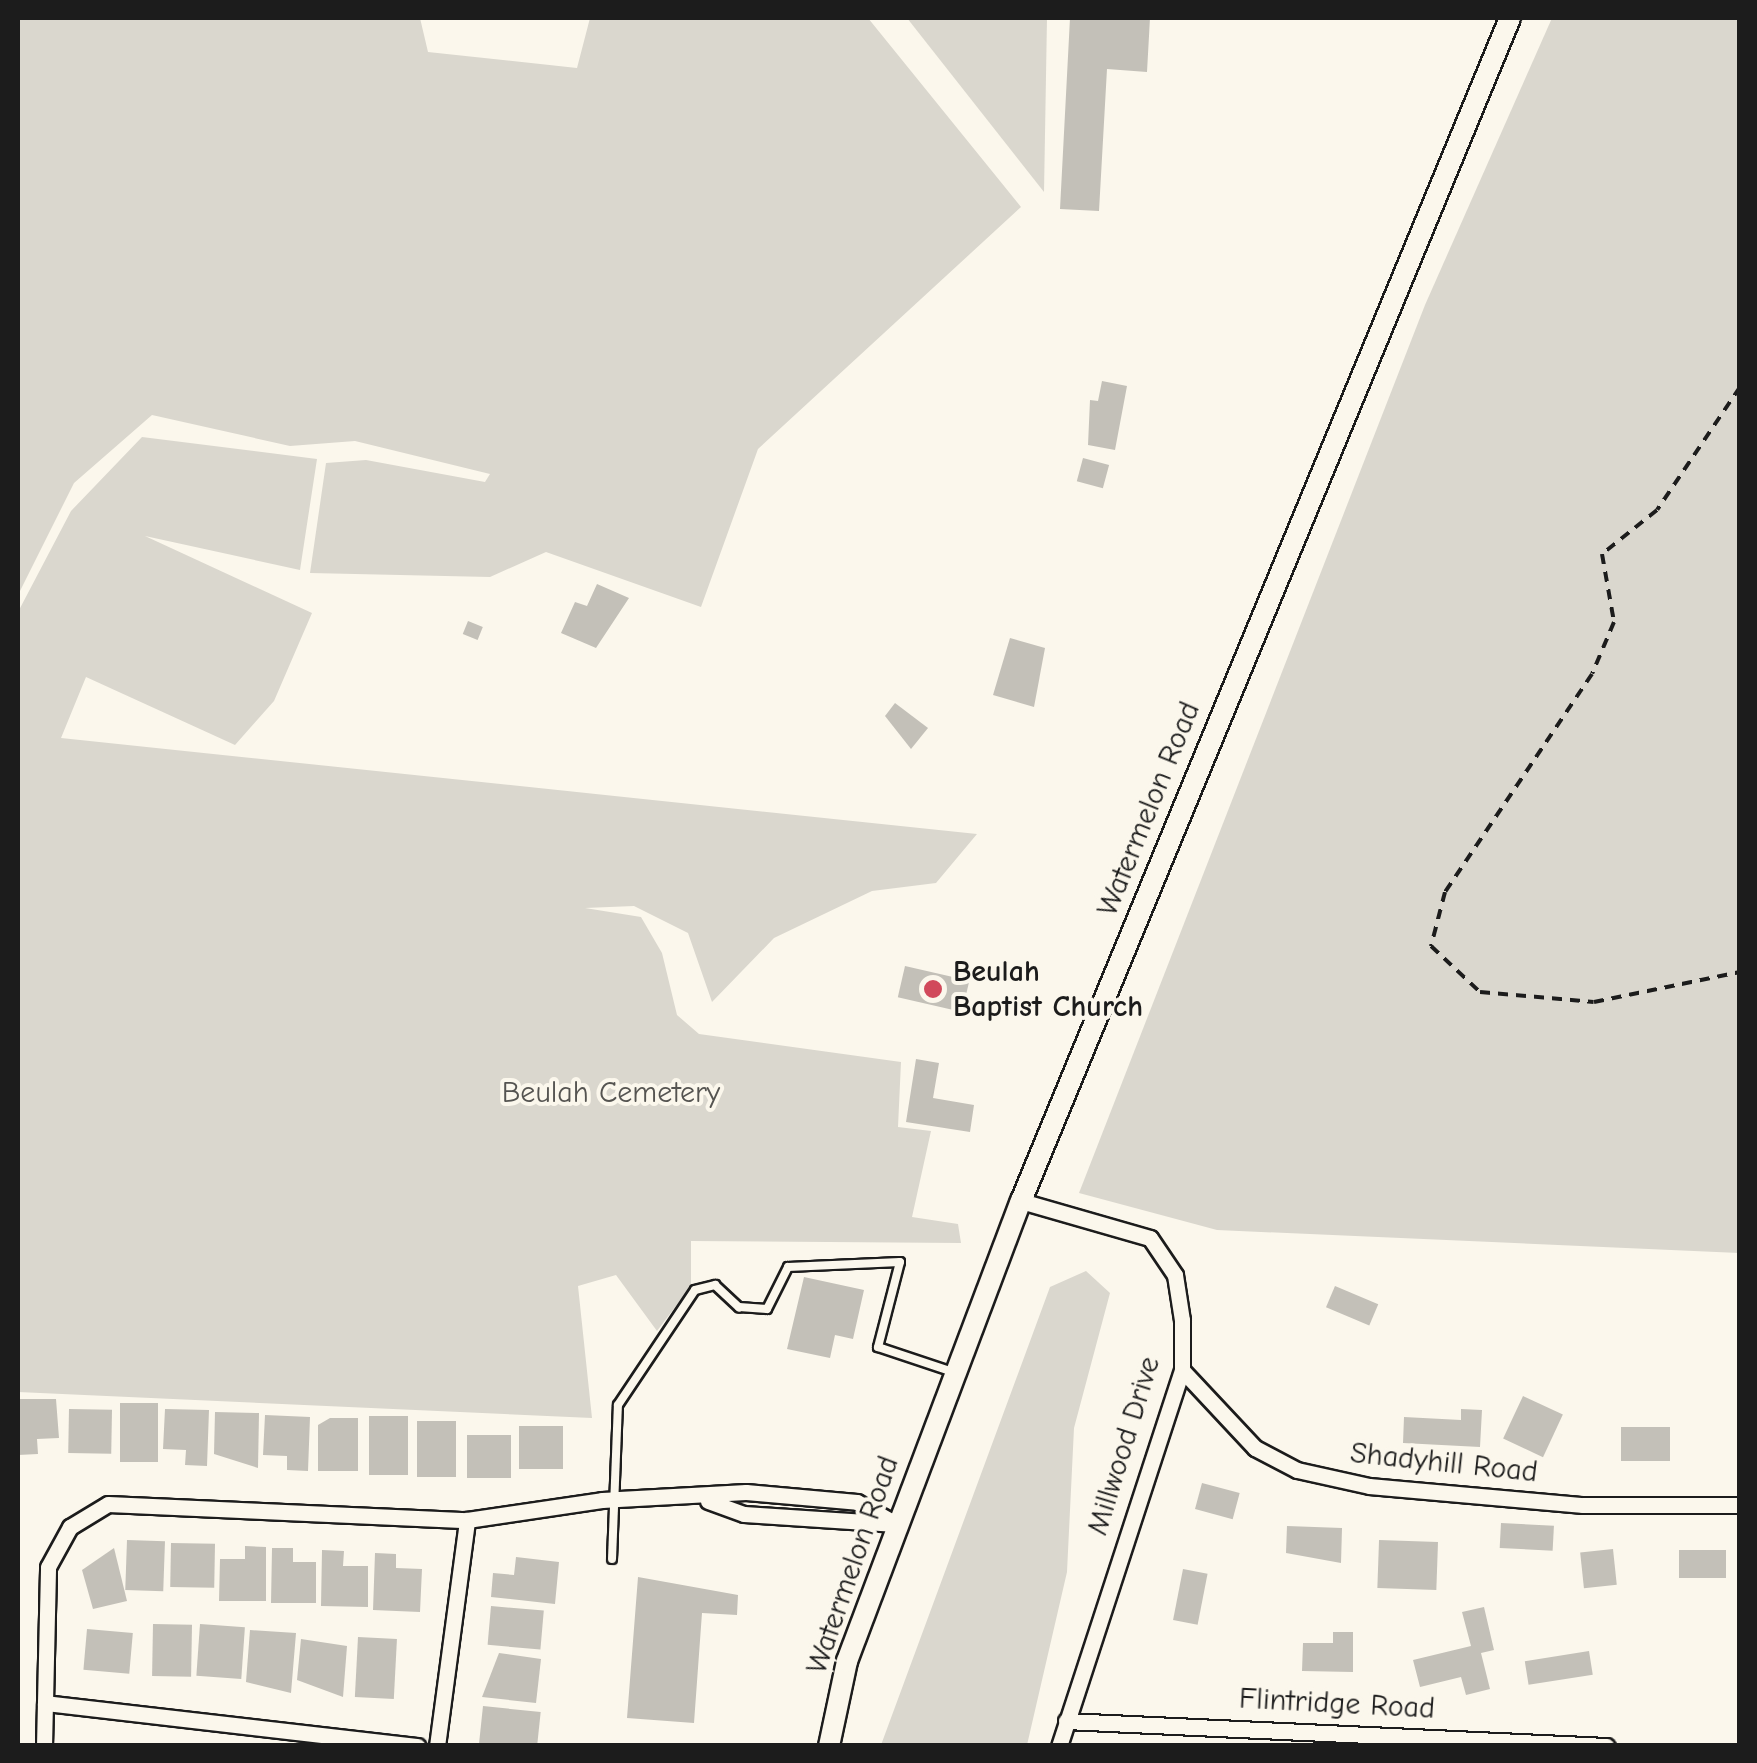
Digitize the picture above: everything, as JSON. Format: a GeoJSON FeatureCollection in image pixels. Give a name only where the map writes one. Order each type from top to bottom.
{"type":"FeatureCollection","features":[{"type":"Feature","properties":{"kind":"main road","name":"Watermelon Road"},"geometry":{"type":"LineString","coordinates":[[828,1746],[847,1661],[1021,1201],[1510,18]]}},
{"type":"Feature","properties":{"kind":"street","name":"Millwood Drive"},"geometry":{"type":"LineString","coordinates":[[1021,1201],[1130,1226],[1158,1246],[1180,1297],[1182,1370],[1059,1746]]}},
{"type":"Feature","properties":{"kind":"street","name":"Shadyhill Road"},"geometry":{"type":"LineString","coordinates":[[1182,1370],[1255,1448],[1297,1470],[1369,1486],[1582,1505],[1740,1505]]}},
{"type":"Feature","properties":{"kind":"street"},"geometry":{"type":"LineString","coordinates":[[44,1746],[48,1567],[87,1512],[130,1500],[467,1520],[615,1499],[704,1500],[744,1514],[896,1524]]}},
{"type":"Feature","properties":{"kind":"street"},"geometry":{"type":"LineString","coordinates":[[437,1746],[467,1520]]}},
{"type":"Feature","properties":{"kind":"street"},"geometry":{"type":"LineString","coordinates":[[45,1703],[418,1746]]}},
{"type":"Feature","properties":{"kind":"street","name":"Flintridge Road"},"geometry":{"type":"LineString","coordinates":[[1066,1721],[1606,1746]]}},
{"type":"Feature","properties":{"kind":"lane"},"geometry":{"type":"LineString","coordinates":[[612,1560],[618,1405],[695,1290],[715,1285],[739,1307],[767,1309],[788,1267],[900,1262],[878,1347],[955,1372]]}},
{"type":"Feature","properties":{"kind":"path"},"geometry":{"type":"LineString","coordinates":[[1740,387],[1656,510],[1602,554],[1614,622],[1592,674],[1445,892],[1431,946],[1480,992],[1594,1002],[1740,972]]}},
{"type":"Feature","properties":{"kind":"green space"},"geometry":{"type":"Polygon","coordinates":[[[18,18],[420,18],[428,52],[577,68],[590,18],[868,18],[1021,207],[758,449],[701,607],[546,552],[490,577],[310,573],[326,463],[366,460],[485,482],[490,474],[355,441],[290,446],[152,415],[74,483],[18,595],[18,18]]]}},
{"type":"Feature","properties":{"kind":"green space"},"geometry":{"type":"Polygon","coordinates":[[[907,18],[1047,18],[1044,192],[907,18]]]}},
{"type":"Feature","properties":{"kind":"green space"},"geometry":{"type":"Polygon","coordinates":[[[1552,18],[1739,18],[1739,1253],[1217,1230],[1079,1193],[1425,305],[1552,18]]]}},
{"type":"Feature","properties":{"kind":"green space","name":"Beulah Cemetery"},"geometry":{"type":"Polygon","coordinates":[[[142,437],[317,459],[300,570],[145,536],[312,613],[274,701],[235,745],[86,677],[61,738],[977,834],[936,883],[872,891],[774,938],[712,1002],[688,933],[634,906],[585,908],[641,917],[662,953],[677,1015],[699,1034],[901,1062],[898,1127],[931,1131],[912,1217],[958,1224],[961,1243],[691,1241],[691,1286],[657,1331],[616,1275],[578,1286],[592,1418],[18,1392],[18,612],[71,511],[142,437]]]}},
{"type":"Feature","properties":{"kind":"green space"},"geometry":{"type":"Polygon","coordinates":[[[1086,1271],[1110,1293],[1074,1428],[1067,1572],[1027,1745],[881,1745],[1050,1287],[1086,1271]]]}},
{"type":"Feature","properties":{"kind":"building"},"geometry":{"type":"Polygon","coordinates":[[[1070,18],[1150,18],[1147,72],[1107,69],[1099,211],[1060,209],[1070,18]]]}},
{"type":"Feature","properties":{"kind":"building"},"geometry":{"type":"Polygon","coordinates":[[[1102,381],[1127,386],[1115,450],[1088,445],[1090,400],[1098,401],[1102,381]]]}},
{"type":"Feature","properties":{"kind":"building"},"geometry":{"type":"Polygon","coordinates":[[[1083,458],[1109,465],[1103,488],[1077,481],[1083,458]]]}},
{"type":"Feature","properties":{"kind":"building"},"geometry":{"type":"Polygon","coordinates":[[[597,584],[629,598],[596,648],[561,633],[575,602],[587,606],[597,584]]]}},
{"type":"Feature","properties":{"kind":"building"},"geometry":{"type":"Polygon","coordinates":[[[468,621],[483,627],[478,640],[463,634],[468,621]]]}},
{"type":"Feature","properties":{"kind":"building"},"geometry":{"type":"Polygon","coordinates":[[[1010,638],[1045,648],[1034,707],[993,695],[1010,638]]]}},
{"type":"Feature","properties":{"kind":"building"},"geometry":{"type":"Polygon","coordinates":[[[895,703],[928,728],[911,749],[885,716],[895,703]]]}},
{"type":"Feature","properties":{"kind":"building","name":"Beulah Baptist Church"},"geometry":{"type":"Polygon","coordinates":[[[905,966],[969,981],[962,1012],[898,997],[905,966]]]}},
{"type":"Feature","properties":{"kind":"building"},"geometry":{"type":"Polygon","coordinates":[[[916,1059],[939,1063],[933,1098],[974,1105],[970,1132],[906,1122],[916,1059]]]}},
{"type":"Feature","properties":{"kind":"building"},"geometry":{"type":"Polygon","coordinates":[[[804,1277],[864,1290],[853,1339],[835,1335],[830,1358],[787,1349],[804,1277]]]}},
{"type":"Feature","properties":{"kind":"building"},"geometry":{"type":"Polygon","coordinates":[[[1335,1286],[1378,1304],[1369,1326],[1326,1307],[1335,1286]]]}},
{"type":"Feature","properties":{"kind":"building"},"geometry":{"type":"Polygon","coordinates":[[[1523,1396],[1563,1415],[1543,1457],[1503,1439],[1523,1396]]]}},
{"type":"Feature","properties":{"kind":"building"},"geometry":{"type":"Polygon","coordinates":[[[18,1399],[56,1399],[59,1438],[37,1439],[38,1454],[18,1455],[18,1399]]]}},
{"type":"Feature","properties":{"kind":"building"},"geometry":{"type":"Polygon","coordinates":[[[120,1403],[158,1403],[158,1462],[120,1462],[120,1403]]]}},
{"type":"Feature","properties":{"kind":"building"},"geometry":{"type":"Polygon","coordinates":[[[69,1409],[112,1410],[111,1454],[68,1453],[69,1409]]]}},
{"type":"Feature","properties":{"kind":"building"},"geometry":{"type":"Polygon","coordinates":[[[165,1409],[209,1410],[207,1466],[185,1465],[186,1450],[163,1449],[165,1409]]]}},
{"type":"Feature","properties":{"kind":"building"},"geometry":{"type":"Polygon","coordinates":[[[1461,1409],[1482,1410],[1480,1447],[1403,1443],[1404,1417],[1461,1420],[1461,1409]]]}},
{"type":"Feature","properties":{"kind":"building"},"geometry":{"type":"Polygon","coordinates":[[[215,1412],[259,1413],[258,1468],[214,1454],[215,1412]]]}},
{"type":"Feature","properties":{"kind":"building"},"geometry":{"type":"Polygon","coordinates":[[[265,1415],[310,1417],[308,1471],[287,1470],[287,1456],[263,1455],[265,1415]]]}},
{"type":"Feature","properties":{"kind":"building"},"geometry":{"type":"Polygon","coordinates":[[[369,1416],[408,1416],[408,1475],[369,1475],[369,1416]]]}},
{"type":"Feature","properties":{"kind":"building"},"geometry":{"type":"Polygon","coordinates":[[[330,1418],[358,1418],[358,1471],[318,1471],[318,1425],[330,1418]]]}},
{"type":"Feature","properties":{"kind":"building"},"geometry":{"type":"Polygon","coordinates":[[[417,1421],[456,1421],[456,1477],[417,1477],[417,1421]]]}},
{"type":"Feature","properties":{"kind":"building"},"geometry":{"type":"Polygon","coordinates":[[[519,1426],[563,1426],[563,1469],[519,1469],[519,1426]]]}},
{"type":"Feature","properties":{"kind":"building"},"geometry":{"type":"Polygon","coordinates":[[[1621,1427],[1670,1427],[1670,1461],[1621,1461],[1621,1427]]]}},
{"type":"Feature","properties":{"kind":"building"},"geometry":{"type":"Polygon","coordinates":[[[467,1435],[511,1435],[511,1478],[467,1478],[467,1435]]]}},
{"type":"Feature","properties":{"kind":"building"},"geometry":{"type":"Polygon","coordinates":[[[1202,1483],[1240,1493],[1233,1519],[1195,1509],[1202,1483]]]}},
{"type":"Feature","properties":{"kind":"building"},"geometry":{"type":"Polygon","coordinates":[[[1501,1523],[1554,1526],[1553,1551],[1500,1548],[1501,1523]]]}},
{"type":"Feature","properties":{"kind":"building"},"geometry":{"type":"Polygon","coordinates":[[[1287,1526],[1342,1528],[1341,1563],[1286,1553],[1287,1526]]]}},
{"type":"Feature","properties":{"kind":"building"},"geometry":{"type":"Polygon","coordinates":[[[127,1540],[165,1541],[163,1591],[125,1590],[127,1540]]]}},
{"type":"Feature","properties":{"kind":"building"},"geometry":{"type":"Polygon","coordinates":[[[1379,1540],[1438,1542],[1436,1590],[1377,1588],[1379,1540]]]}},
{"type":"Feature","properties":{"kind":"building"},"geometry":{"type":"Polygon","coordinates":[[[171,1543],[215,1544],[214,1588],[170,1587],[171,1543]]]}},
{"type":"Feature","properties":{"kind":"building"},"geometry":{"type":"Polygon","coordinates":[[[245,1546],[266,1547],[266,1601],[219,1601],[220,1559],[245,1559],[245,1546]]]}},
{"type":"Feature","properties":{"kind":"building"},"geometry":{"type":"Polygon","coordinates":[[[114,1548],[127,1601],[93,1609],[82,1570],[114,1548]]]}},
{"type":"Feature","properties":{"kind":"building"},"geometry":{"type":"Polygon","coordinates":[[[272,1548],[293,1548],[293,1562],[316,1562],[316,1603],[271,1603],[272,1548]]]}},
{"type":"Feature","properties":{"kind":"building"},"geometry":{"type":"Polygon","coordinates":[[[1613,1549],[1617,1585],[1584,1588],[1580,1552],[1613,1549]]]}},
{"type":"Feature","properties":{"kind":"building"},"geometry":{"type":"Polygon","coordinates":[[[322,1550],[344,1551],[343,1566],[368,1566],[368,1607],[321,1606],[322,1550]]]}},
{"type":"Feature","properties":{"kind":"building"},"geometry":{"type":"Polygon","coordinates":[[[1679,1550],[1726,1550],[1726,1578],[1679,1578],[1679,1550]]]}},
{"type":"Feature","properties":{"kind":"building"},"geometry":{"type":"Polygon","coordinates":[[[375,1553],[396,1554],[396,1568],[422,1569],[420,1612],[373,1610],[375,1553]]]}},
{"type":"Feature","properties":{"kind":"building"},"geometry":{"type":"Polygon","coordinates":[[[516,1557],[559,1562],[555,1604],[491,1597],[493,1573],[514,1575],[516,1557]]]}},
{"type":"Feature","properties":{"kind":"building"},"geometry":{"type":"Polygon","coordinates":[[[1183,1569],[1208,1574],[1198,1625],[1173,1620],[1183,1569]]]}},
{"type":"Feature","properties":{"kind":"building"},"geometry":{"type":"Polygon","coordinates":[[[638,1577],[738,1595],[737,1615],[702,1613],[694,1723],[627,1718],[638,1577]]]}},
{"type":"Feature","properties":{"kind":"building"},"geometry":{"type":"Polygon","coordinates":[[[491,1606],[544,1611],[540,1649],[488,1645],[491,1606]]]}},
{"type":"Feature","properties":{"kind":"building"},"geometry":{"type":"Polygon","coordinates":[[[1484,1607],[1494,1650],[1481,1653],[1490,1689],[1466,1695],[1461,1677],[1420,1687],[1413,1660],[1471,1646],[1462,1612],[1484,1607]]]}},
{"type":"Feature","properties":{"kind":"building"},"geometry":{"type":"Polygon","coordinates":[[[153,1624],[192,1625],[191,1677],[152,1676],[153,1624]]]}},
{"type":"Feature","properties":{"kind":"building"},"geometry":{"type":"Polygon","coordinates":[[[200,1624],[245,1627],[241,1679],[196,1676],[200,1624]]]}},
{"type":"Feature","properties":{"kind":"building"},"geometry":{"type":"Polygon","coordinates":[[[87,1629],[133,1633],[129,1674],[83,1670],[87,1629]]]}},
{"type":"Feature","properties":{"kind":"building"},"geometry":{"type":"Polygon","coordinates":[[[250,1630],[296,1633],[291,1693],[246,1682],[250,1630]]]}},
{"type":"Feature","properties":{"kind":"building"},"geometry":{"type":"Polygon","coordinates":[[[1333,1632],[1353,1632],[1353,1672],[1302,1671],[1303,1643],[1333,1643],[1333,1632]]]}},
{"type":"Feature","properties":{"kind":"building"},"geometry":{"type":"Polygon","coordinates":[[[358,1637],[397,1639],[394,1699],[355,1697],[358,1637]]]}},
{"type":"Feature","properties":{"kind":"building"},"geometry":{"type":"Polygon","coordinates":[[[301,1639],[347,1646],[343,1697],[297,1680],[301,1639]]]}},
{"type":"Feature","properties":{"kind":"building"},"geometry":{"type":"Polygon","coordinates":[[[1589,1651],[1593,1675],[1529,1685],[1525,1661],[1589,1651]]]}},
{"type":"Feature","properties":{"kind":"building"},"geometry":{"type":"Polygon","coordinates":[[[499,1653],[541,1659],[536,1703],[482,1697],[499,1653]]]}},
{"type":"Feature","properties":{"kind":"building"},"geometry":{"type":"Polygon","coordinates":[[[483,1706],[541,1712],[537,1746],[479,1744],[483,1706]]]}},
{"type":"Feature","properties":{"kind":"place","name":"Beulah Baptist Church"},"geometry":{"type":"Point","coordinates":[933,989]}}]}
